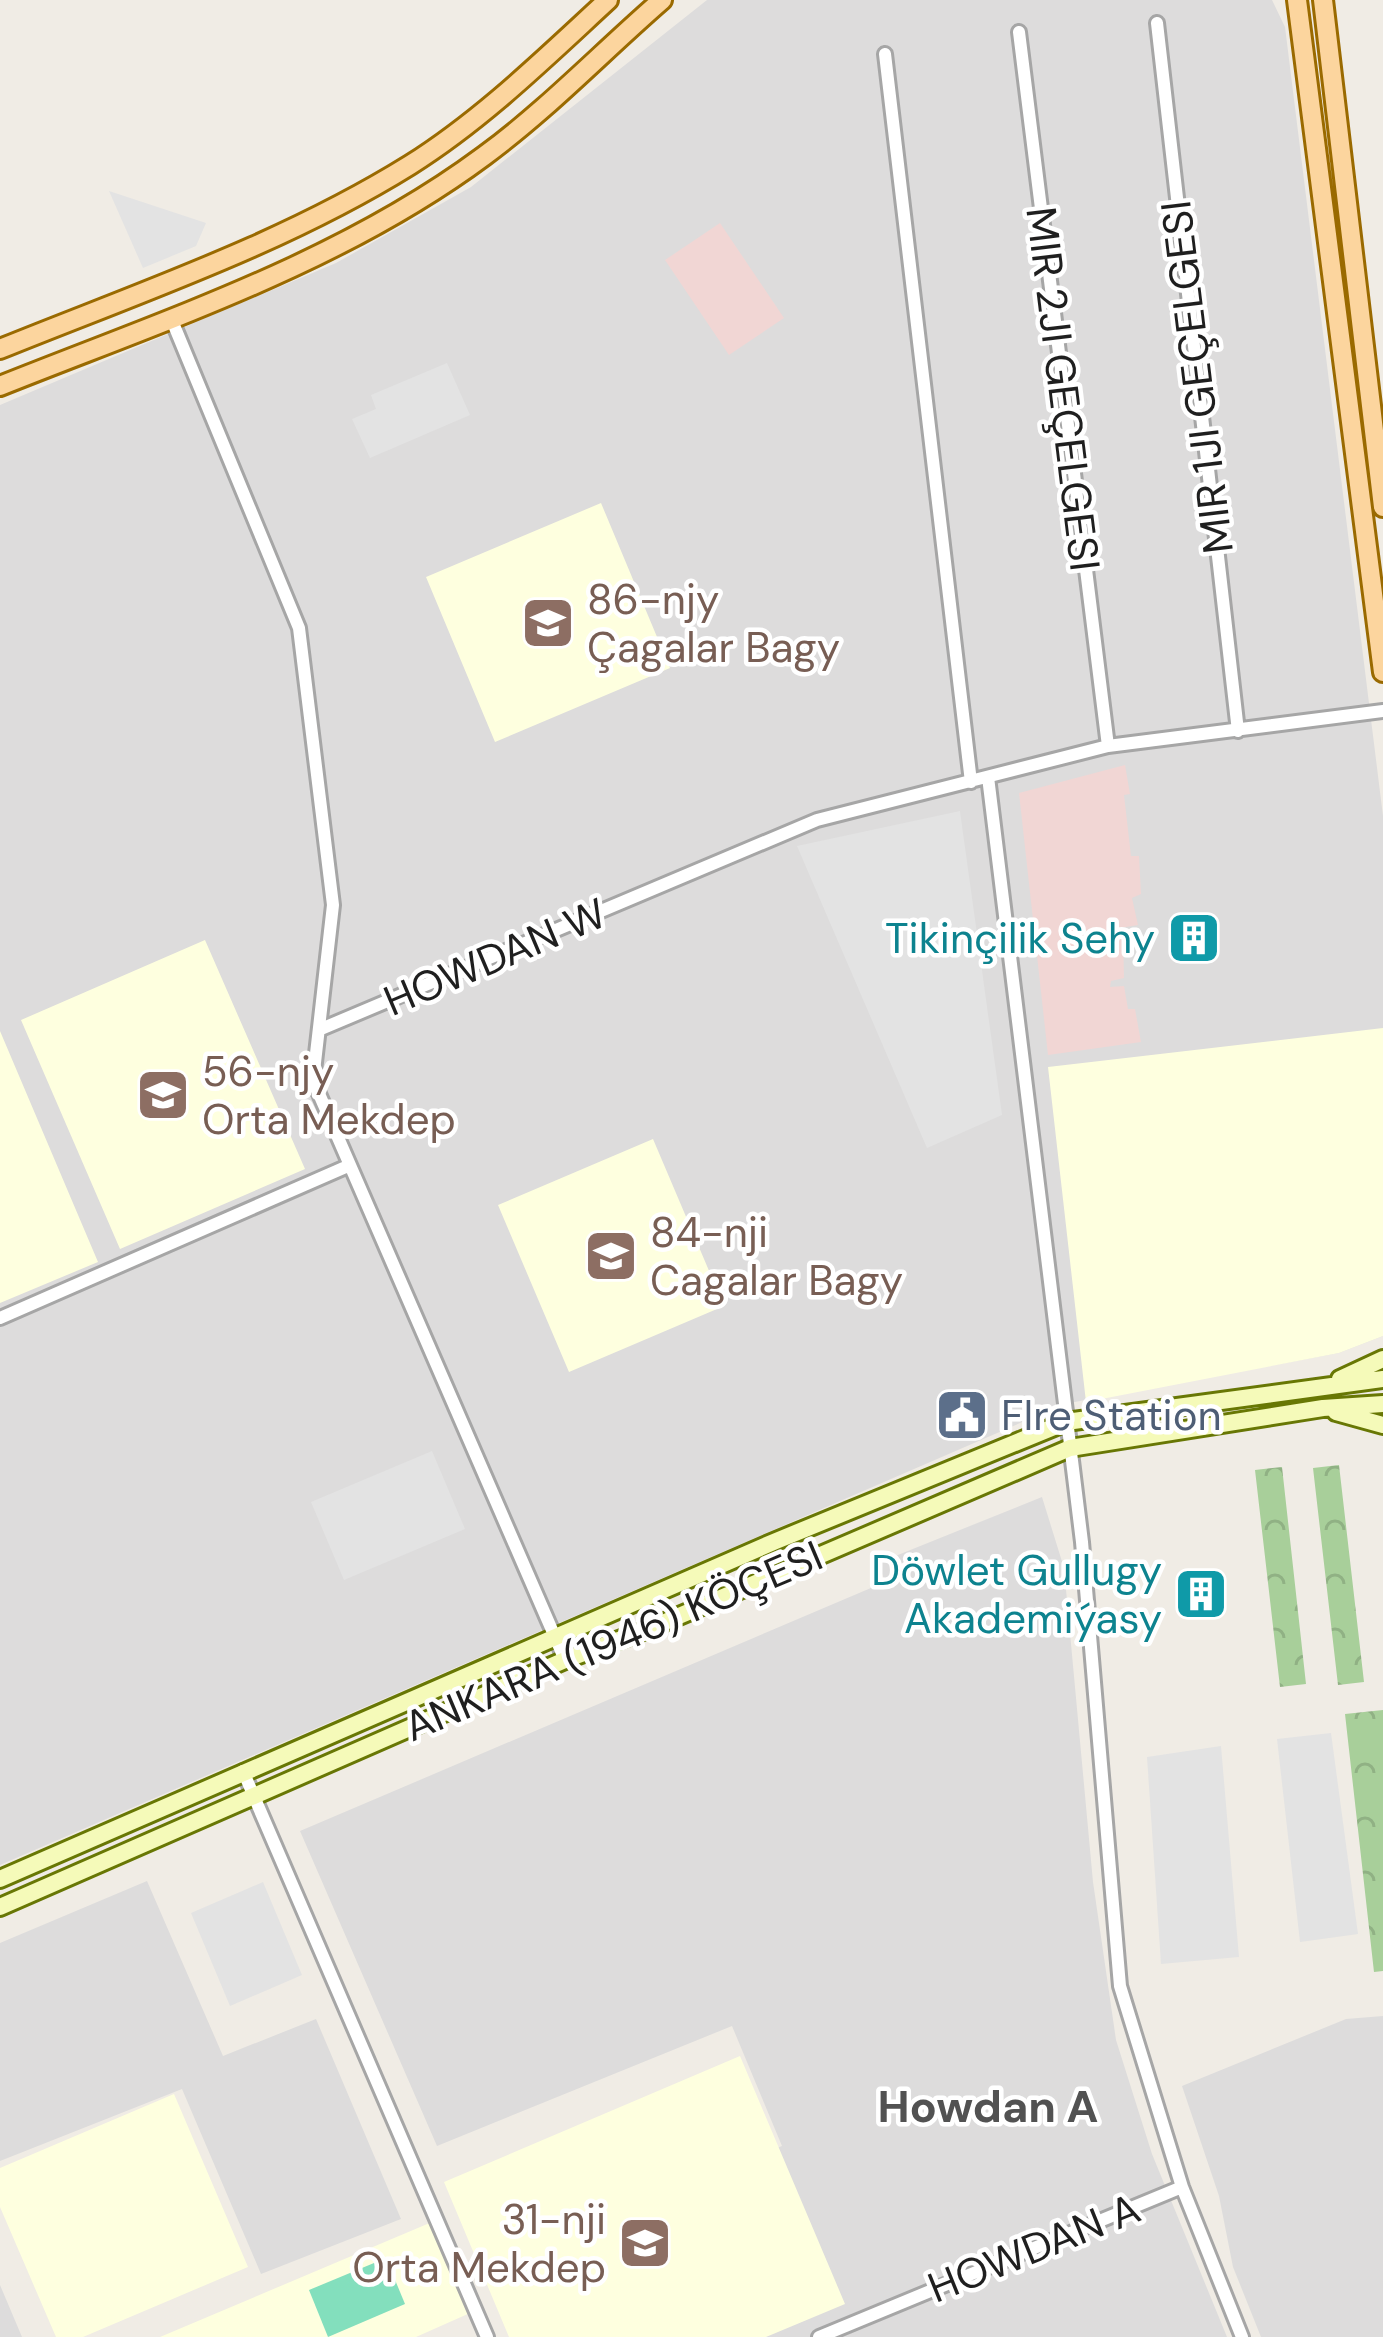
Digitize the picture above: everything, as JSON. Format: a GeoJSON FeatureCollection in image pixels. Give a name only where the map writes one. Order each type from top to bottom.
{"type":"FeatureCollection","features":[{"type":"Feature","properties":{"kind":"main road"},"geometry":{"type":"LineString","coordinates":[[0,349],[251,247],[377,185],[495,103],[608,0]]}},
{"type":"Feature","properties":{"kind":"main road"},"geometry":{"type":"LineString","coordinates":[[1297,0],[1383,672]]}},
{"type":"Feature","properties":{"kind":"main road"},"geometry":{"type":"LineString","coordinates":[[1323,0],[1383,511]]}},
{"type":"Feature","properties":{"kind":"main road"},"geometry":{"type":"LineString","coordinates":[[0,386],[319,255],[437,188],[542,110],[662,2]]}},
{"type":"Feature","properties":{"kind":"main road"},"geometry":{"type":"LineString","coordinates":[[1321,1388],[1383,1359]]}},
{"type":"Feature","properties":{"kind":"main road","name":"ANKARA (1946) KÖÇESI"},"geometry":{"type":"LineString","coordinates":[[0,1879],[242,1771],[1066,1422],[1383,1379]]}},
{"type":"Feature","properties":{"kind":"main road","name":"ANKARA (1946) KÖÇESI"},"geometry":{"type":"LineString","coordinates":[[0,1907],[565,1660],[651,1628],[1070,1448],[1323,1408],[1383,1404]]}},
{"type":"Feature","properties":{"kind":"main road"},"geometry":{"type":"LineString","coordinates":[[1323,1408],[1383,1425]]}},
{"type":"Feature","properties":{"kind":"street","name":"MIR 1JI GEÇELGESI"},"geometry":{"type":"LineString","coordinates":[[1157,23],[1238,731]]}},
{"type":"Feature","properties":{"kind":"street","name":"MIR 2JI GEÇELGESI"},"geometry":{"type":"LineString","coordinates":[[1019,32],[1108,746]]}},
{"type":"Feature","properties":{"kind":"street"},"geometry":{"type":"LineString","coordinates":[[885,54],[971,782]]}},
{"type":"Feature","properties":{"kind":"street","name":"HOWDAN W"},"geometry":{"type":"LineString","coordinates":[[171,317],[299,628],[333,905],[321,1029],[817,820],[1108,746],[1383,711]]}},
{"type":"Feature","properties":{"kind":"street"},"geometry":{"type":"LineString","coordinates":[[1360,518],[1383,511]]}},
{"type":"Feature","properties":{"kind":"street"},"geometry":{"type":"LineString","coordinates":[[988,777],[1070,1448],[1120,1986],[1182,2187],[1242,2337]]}},
{"type":"Feature","properties":{"kind":"street"},"geometry":{"type":"LineString","coordinates":[[321,1029],[313,1080],[565,1660]]}},
{"type":"Feature","properties":{"kind":"street"},"geometry":{"type":"LineString","coordinates":[[0,1318],[348,1166]]}},
{"type":"Feature","properties":{"kind":"street"},"geometry":{"type":"LineString","coordinates":[[242,1771],[487,2337]]}},
{"type":"Feature","properties":{"kind":"street","name":"HOWDAN A"},"geometry":{"type":"LineString","coordinates":[[819,2337],[1182,2187]]}},
{"type":"Feature","properties":{"kind":"shaded area"},"geometry":{"type":"Polygon","coordinates":[[[707,0],[1272,0],[1285,27],[1383,816],[1383,1336],[1339,1353],[1064,1404],[0,1865],[0,405],[336,263],[471,187],[707,0]]]}},
{"type":"Feature","properties":{"kind":"shaded area"},"geometry":{"type":"Polygon","coordinates":[[[109,191],[206,223],[196,246],[143,268],[109,191]]]}},
{"type":"Feature","properties":{"kind":"shaded area"},"geometry":{"type":"Polygon","coordinates":[[[720,223],[784,318],[729,355],[665,260],[720,223]]]}},
{"type":"Feature","properties":{"kind":"shaded area"},"geometry":{"type":"Polygon","coordinates":[[[447,363],[470,415],[370,458],[352,419],[376,409],[371,395],[447,363]]]}},
{"type":"Feature","properties":{"kind":"shaded area","name":"86-njy Çagalar Bagy"},"geometry":{"type":"Polygon","coordinates":[[[601,503],[670,668],[495,742],[426,577],[601,503]]]}},
{"type":"Feature","properties":{"kind":"shaded area"},"geometry":{"type":"Polygon","coordinates":[[[1125,765],[1131,856],[1139,856],[1141,894],[1132,898],[1138,925],[1114,929],[1116,937],[1123,935],[1124,978],[1111,981],[1110,987],[1124,986],[1128,1009],[1135,1009],[1141,1042],[1048,1055],[1019,793],[1125,765]]]}},
{"type":"Feature","properties":{"kind":"shaded area"},"geometry":{"type":"Polygon","coordinates":[[[960,811],[1002,1115],[927,1148],[797,846],[960,811]]]}},
{"type":"Feature","properties":{"kind":"shaded area","name":"56-njy Orta Mekdep"},"geometry":{"type":"Polygon","coordinates":[[[205,940],[305,1169],[120,1249],[21,1020],[205,940]]]}},
{"type":"Feature","properties":{"kind":"shaded area"},"geometry":{"type":"Polygon","coordinates":[[[1383,1028],[1383,1336],[1339,1353],[1086,1402],[1048,1067],[1383,1028]]]}},
{"type":"Feature","properties":{"kind":"shaded area"},"geometry":{"type":"Polygon","coordinates":[[[0,1031],[98,1262],[0,1303],[0,1031]]]}},
{"type":"Feature","properties":{"kind":"shaded area","name":"84-nji Cagalar Bagy"},"geometry":{"type":"Polygon","coordinates":[[[653,1139],[724,1306],[569,1372],[498,1205],[653,1139]]]}},
{"type":"Feature","properties":{"kind":"shaded area"},"geometry":{"type":"Polygon","coordinates":[[[432,1451],[465,1529],[344,1580],[311,1502],[432,1451]]]}},
{"type":"Feature","properties":{"kind":"shaded area"},"geometry":{"type":"Polygon","coordinates":[[[1042,1497],[1064,1568],[1093,1882],[1116,2040],[1152,2154],[1227,2337],[570,2337],[532,2244],[782,2146],[732,2026],[437,2146],[300,1831],[885,1582],[878,1563],[1042,1497]]]}},
{"type":"Feature","properties":{"kind":"shaded area"},"geometry":{"type":"Polygon","coordinates":[[[1331,1733],[1358,1934],[1300,1942],[1277,1739],[1331,1733]]]}},
{"type":"Feature","properties":{"kind":"shaded area"},"geometry":{"type":"Polygon","coordinates":[[[1221,1746],[1239,1957],[1161,1964],[1147,1757],[1221,1746]]]}},
{"type":"Feature","properties":{"kind":"shaded area"},"geometry":{"type":"Polygon","coordinates":[[[147,1881],[223,2056],[316,2019],[401,2219],[261,2274],[182,2089],[0,2161],[0,1943],[147,1881]]]}},
{"type":"Feature","properties":{"kind":"shaded area"},"geometry":{"type":"Polygon","coordinates":[[[263,1882],[302,1975],[230,2006],[191,1913],[263,1882]]]}},
{"type":"Feature","properties":{"kind":"shaded area"},"geometry":{"type":"Polygon","coordinates":[[[1383,2016],[1383,2337],[1261,2337],[1233,2267],[1219,2196],[1182,2086],[1346,2019],[1383,2016]]]}},
{"type":"Feature","properties":{"kind":"shaded area","name":"31-nji Orta Mekdep"},"geometry":{"type":"Polygon","coordinates":[[[740,2056],[845,2304],[766,2337],[509,2337],[444,2182],[740,2056]]]}},
{"type":"Feature","properties":{"kind":"shaded area"},"geometry":{"type":"Polygon","coordinates":[[[174,2094],[248,2267],[83,2337],[56,2337],[0,2207],[0,2168],[174,2094]]]}},
{"type":"Feature","properties":{"kind":"shaded area"},"geometry":{"type":"Polygon","coordinates":[[[432,2222],[470,2313],[416,2337],[160,2337],[432,2222]]]}},
{"type":"Feature","properties":{"kind":"shaded area"},"geometry":{"type":"Polygon","coordinates":[[[0,2285],[22,2337],[0,2337],[0,2285]]]}},
{"type":"Feature","properties":{"kind":"green space"},"geometry":{"type":"Polygon","coordinates":[[[1339,1465],[1364,1682],[1338,1685],[1313,1468],[1339,1465]]]}},
{"type":"Feature","properties":{"kind":"green space"},"geometry":{"type":"Polygon","coordinates":[[[1282,1467],[1306,1684],[1280,1687],[1255,1470],[1282,1467]]]}},
{"type":"Feature","properties":{"kind":"green space"},"geometry":{"type":"Polygon","coordinates":[[[1383,1710],[1383,1971],[1374,1972],[1345,1714],[1383,1710]]]}},
{"type":"Feature","properties":{"kind":"green space"},"geometry":{"type":"Polygon","coordinates":[[[386,2258],[405,2304],[328,2337],[309,2290],[386,2258]]]}},
{"type":"Feature","properties":{"kind":"place","name":"86-njy Çagalar Bagy"},"geometry":{"type":"Point","coordinates":[548,623]}},
{"type":"Feature","properties":{"kind":"place","name":"Tikinçilik Sehy"},"geometry":{"type":"Point","coordinates":[1194,938]}},
{"type":"Feature","properties":{"kind":"place","name":"56-njy Orta Mekdep"},"geometry":{"type":"Point","coordinates":[163,1095]}},
{"type":"Feature","properties":{"kind":"place","name":"84-nji Cagalar Bagy"},"geometry":{"type":"Point","coordinates":[611,1256]}},
{"type":"Feature","properties":{"kind":"place","name":"FIre Station"},"geometry":{"type":"Point","coordinates":[962,1415]}},
{"type":"Feature","properties":{"kind":"place","name":"Döwlet Gullugy Akademiýasy"},"geometry":{"type":"Point","coordinates":[1201,1594]}},
{"type":"Feature","properties":{"kind":"place","name":"31-nji Orta Mekdep"},"geometry":{"type":"Point","coordinates":[645,2243]}},
{"type":"Feature","properties":{"kind":"district","name":"Howdan A"},"geometry":{"type":"Point","coordinates":[988,2106]}}]}
